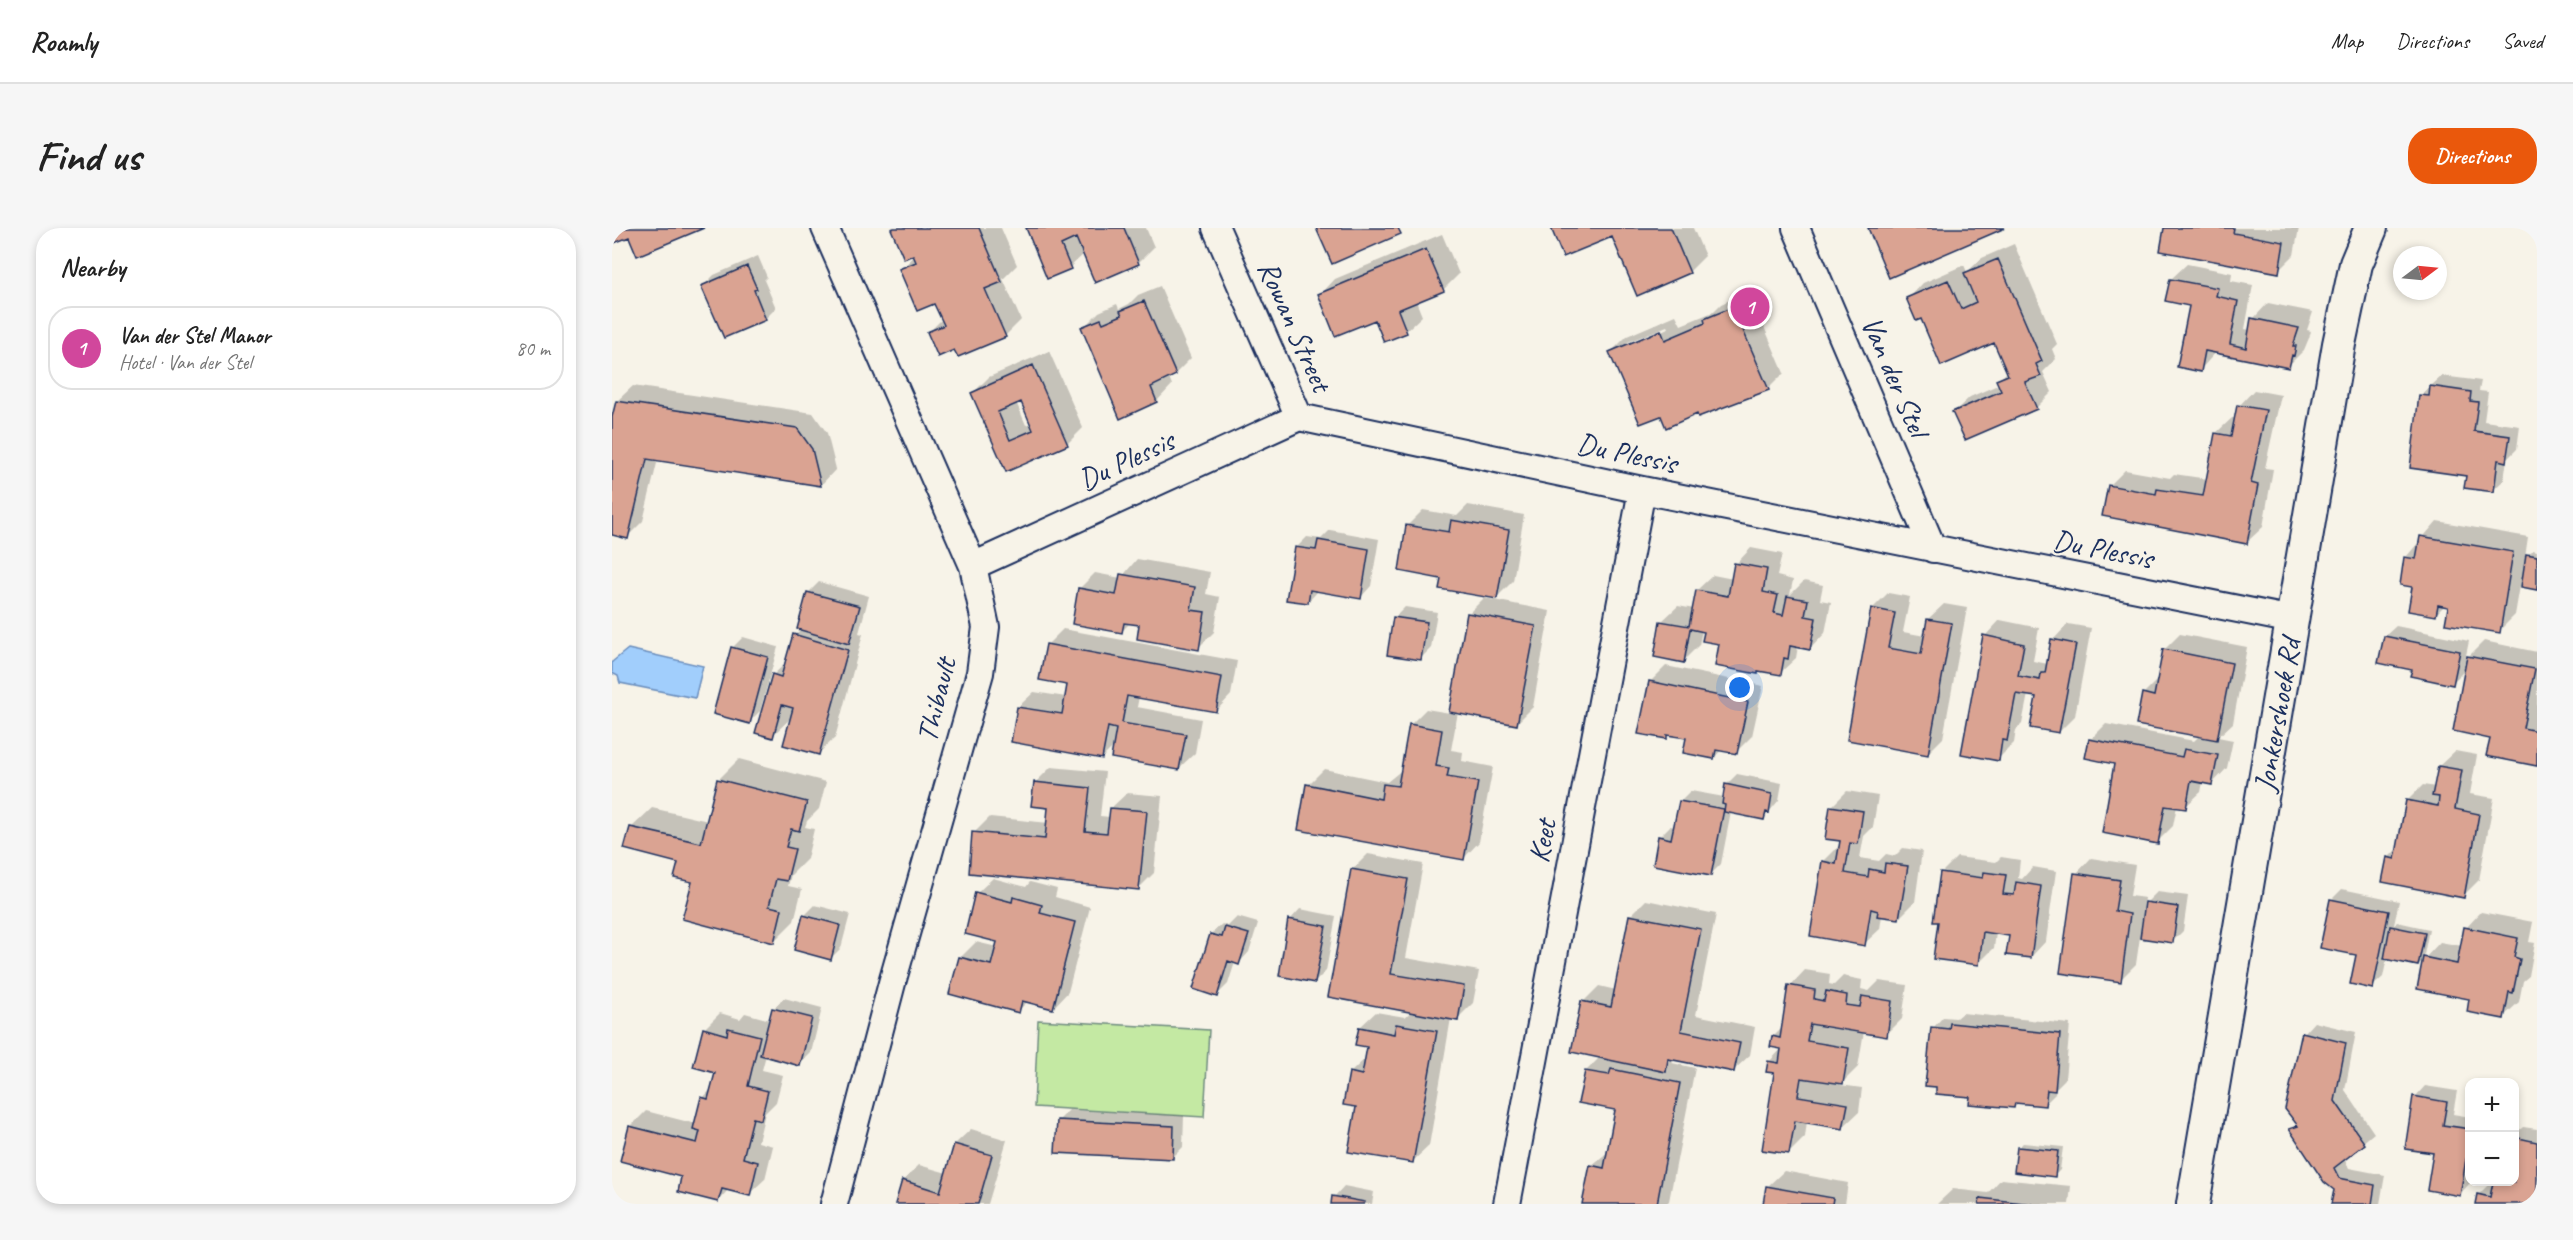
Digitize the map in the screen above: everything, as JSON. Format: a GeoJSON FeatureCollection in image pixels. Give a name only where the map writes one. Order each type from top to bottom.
{"type":"FeatureCollection","features":[{"type":"Feature","properties":{"kind":"street","name":"Thibault"},"geometry":{"type":"LineString","coordinates":[[825,228],[974,567],[986,627],[980,674],[892,983],[834,1204]]}},
{"type":"Feature","properties":{"kind":"street","name":"Rowan Street"},"geometry":{"type":"LineString","coordinates":[[1216,228],[1299,417]]}},
{"type":"Feature","properties":{"kind":"street","name":"Van der Stel"},"geometry":{"type":"LineString","coordinates":[[1796,228],[1933,549]]}},
{"type":"Feature","properties":{"kind":"street","name":"Jonkershoek Rd"},"geometry":{"type":"LineString","coordinates":[[2193,1204],[2339,344],[2356,264],[2371,228]]}},
{"type":"Feature","properties":{"kind":"street","name":"Du Plessis"},"geometry":{"type":"LineString","coordinates":[[974,567],[1299,417],[1642,490],[2293,620]]}},
{"type":"Feature","properties":{"kind":"street","name":"Keet"},"geometry":{"type":"LineString","coordinates":[[1506,1204],[1642,490]]}},
{"type":"Feature","properties":{"kind":"green space"},"geometry":{"type":"Polygon","coordinates":[[[1038,1020],[1209,1030],[1204,1117],[1034,1107],[1038,1020]]]}},
{"type":"Feature","properties":{"kind":"water"},"geometry":{"type":"Polygon","coordinates":[[[628,649],[703,666],[695,698],[620,683],[618,676],[612,673],[612,662],[628,649]]]}},
{"type":"Feature","properties":{"kind":"building"},"geometry":{"type":"Polygon","coordinates":[[[612,228],[704,228],[637,256],[629,237],[612,244],[612,228]]]}},
{"type":"Feature","properties":{"kind":"building"},"geometry":{"type":"Polygon","coordinates":[[[979,228],[1002,282],[985,289],[1006,337],[958,357],[954,350],[938,357],[927,332],[944,325],[934,304],[917,311],[899,269],[916,262],[913,255],[904,259],[891,229],[979,228]]]}},
{"type":"Feature","properties":{"kind":"building"},"geometry":{"type":"Polygon","coordinates":[[[1026,228],[1124,228],[1139,264],[1095,283],[1076,238],[1061,245],[1071,269],[1047,279],[1026,228]]]}},
{"type":"Feature","properties":{"kind":"building"},"geometry":{"type":"Polygon","coordinates":[[[1316,228],[1398,228],[1401,234],[1332,264],[1316,228]]]}},
{"type":"Feature","properties":{"kind":"building"},"geometry":{"type":"Polygon","coordinates":[[[1551,228],[1671,228],[1690,273],[1637,296],[1612,237],[1563,257],[1551,228]]]}},
{"type":"Feature","properties":{"kind":"building"},"geometry":{"type":"Polygon","coordinates":[[[1868,228],[2005,228],[1889,278],[1868,228]]]}},
{"type":"Feature","properties":{"kind":"building"},"geometry":{"type":"Polygon","coordinates":[[[2164,228],[2234,228],[2233,233],[2284,242],[2279,273],[2160,251],[2164,228]]]}},
{"type":"Feature","properties":{"kind":"building"},"geometry":{"type":"Polygon","coordinates":[[[1426,249],[1444,291],[1398,310],[1407,333],[1384,342],[1375,320],[1335,336],[1318,294],[1426,249]]]}},
{"type":"Feature","properties":{"kind":"building"},"geometry":{"type":"Polygon","coordinates":[[[1998,259],[2042,361],[2036,364],[2041,376],[2025,382],[2037,409],[1965,440],[1952,412],[2001,391],[1996,380],[2008,375],[1994,343],[1941,366],[1921,319],[1916,321],[1906,298],[1948,280],[1961,309],[1976,302],[1964,273],[1998,259]]]}},
{"type":"Feature","properties":{"kind":"building"},"geometry":{"type":"Polygon","coordinates":[[[747,266],[766,320],[724,338],[701,286],[747,266]]]}},
{"type":"Feature","properties":{"kind":"building"},"geometry":{"type":"Polygon","coordinates":[[[2170,279],[2218,288],[2216,296],[2238,301],[2230,344],[2246,348],[2251,318],[2299,328],[2293,346],[2296,346],[2294,356],[2292,355],[2289,368],[2205,351],[2201,372],[2177,367],[2189,306],[2165,301],[2170,279]]]}},
{"type":"Feature","properties":{"kind":"building"},"geometry":{"type":"Polygon","coordinates":[[[1144,301],[1176,375],[1151,387],[1157,402],[1120,419],[1081,327],[1101,319],[1103,323],[1122,315],[1120,311],[1144,301]]]}},
{"type":"Feature","properties":{"kind":"building"},"geometry":{"type":"Polygon","coordinates":[[[1733,307],[1769,390],[1698,417],[1697,414],[1666,428],[1661,416],[1640,424],[1609,352],[1661,330],[1665,340],[1705,323],[1704,319],[1733,307]]]}},
{"type":"Feature","properties":{"kind":"building"},"geometry":{"type":"Polygon","coordinates":[[[1033,365],[1068,445],[1006,472],[971,393],[1033,365]],[[1021,402],[998,412],[1010,440],[1033,430],[1021,402]]]}},
{"type":"Feature","properties":{"kind":"building"},"geometry":{"type":"Polygon","coordinates":[[[2430,386],[2471,392],[2470,401],[2478,402],[2474,431],[2510,436],[2506,462],[2498,460],[2494,492],[2464,488],[2466,476],[2410,468],[2419,395],[2429,396],[2430,386]]]}},
{"type":"Feature","properties":{"kind":"building"},"geometry":{"type":"Polygon","coordinates":[[[616,401],[797,428],[812,449],[821,486],[647,459],[628,539],[612,535],[612,417],[616,401]]]}},
{"type":"Feature","properties":{"kind":"building"},"geometry":{"type":"Polygon","coordinates":[[[2237,405],[2266,410],[2251,483],[2258,485],[2247,544],[2102,516],[2108,485],[2156,494],[2157,489],[2203,496],[2215,433],[2231,436],[2237,405]]]}},
{"type":"Feature","properties":{"kind":"building"},"geometry":{"type":"Polygon","coordinates":[[[1451,520],[1509,530],[1497,599],[1439,589],[1441,579],[1399,571],[1406,525],[1449,532],[1451,520]]]}},
{"type":"Feature","properties":{"kind":"building"},"geometry":{"type":"Polygon","coordinates":[[[2420,536],[2513,552],[2500,633],[2445,624],[2448,607],[2438,605],[2436,616],[2408,611],[2412,587],[2400,585],[2404,557],[2416,559],[2420,536]]]}},
{"type":"Feature","properties":{"kind":"building"},"geometry":{"type":"Polygon","coordinates":[[[1318,540],[1369,549],[1361,599],[1310,590],[1308,603],[1286,600],[1295,547],[1316,550],[1318,540]]]}},
{"type":"Feature","properties":{"kind":"building"},"geometry":{"type":"Polygon","coordinates":[[[2526,554],[2537,556],[2537,590],[2521,587],[2526,554]]]}},
{"type":"Feature","properties":{"kind":"building"},"geometry":{"type":"Polygon","coordinates":[[[1734,563],[1767,569],[1763,592],[1778,595],[1774,613],[1783,615],[1787,596],[1808,600],[1805,616],[1816,618],[1810,650],[1790,646],[1788,659],[1784,658],[1781,675],[1758,671],[1758,674],[1715,666],[1719,644],[1702,641],[1704,632],[1690,629],[1684,663],[1654,657],[1660,621],[1689,626],[1696,590],[1728,596],[1734,563]]]}},
{"type":"Feature","properties":{"kind":"building"},"geometry":{"type":"Polygon","coordinates":[[[1120,574],[1195,587],[1191,610],[1205,612],[1199,650],[1137,639],[1139,625],[1124,623],[1122,633],[1072,624],[1078,588],[1116,595],[1120,574]]]}},
{"type":"Feature","properties":{"kind":"building"},"geometry":{"type":"Polygon","coordinates":[[[807,592],[860,606],[849,644],[797,629],[807,592]]]}},
{"type":"Feature","properties":{"kind":"building"},"geometry":{"type":"Polygon","coordinates":[[[1871,608],[1895,613],[1888,648],[1921,654],[1927,619],[1952,623],[1928,755],[1847,740],[1871,608]]]}},
{"type":"Feature","properties":{"kind":"building"},"geometry":{"type":"Polygon","coordinates":[[[1467,613],[1536,626],[1517,725],[1449,712],[1467,613]]]}},
{"type":"Feature","properties":{"kind":"building"},"geometry":{"type":"Polygon","coordinates":[[[1393,617],[1427,622],[1421,660],[1387,655],[1393,617]]]}},
{"type":"Feature","properties":{"kind":"building"},"geometry":{"type":"Polygon","coordinates":[[[793,634],[848,650],[819,755],[783,745],[793,708],[782,705],[773,738],[755,733],[772,674],[781,677],[793,634]]]}},
{"type":"Feature","properties":{"kind":"building"},"geometry":{"type":"Polygon","coordinates":[[[1983,635],[2024,644],[2018,676],[2040,680],[2041,673],[2045,673],[2051,639],[2076,644],[2059,733],[2030,728],[2036,697],[2016,694],[2007,741],[2002,740],[1999,761],[1961,754],[1983,635]]]}},
{"type":"Feature","properties":{"kind":"building"},"geometry":{"type":"Polygon","coordinates":[[[2384,636],[2460,651],[2453,685],[2410,676],[2412,670],[2378,663],[2384,636]]]}},
{"type":"Feature","properties":{"kind":"building"},"geometry":{"type":"Polygon","coordinates":[[[1046,644],[1222,677],[1216,712],[1127,696],[1122,723],[1186,734],[1179,770],[1111,758],[1116,729],[1108,727],[1102,759],[1011,742],[1017,707],[1062,714],[1067,685],[1039,680],[1046,644]]]}},
{"type":"Feature","properties":{"kind":"building"},"geometry":{"type":"Polygon","coordinates":[[[731,647],[768,657],[750,724],[713,714],[731,647]]]}},
{"type":"Feature","properties":{"kind":"building"},"geometry":{"type":"Polygon","coordinates":[[[2163,649],[2232,663],[2217,740],[2136,725],[2142,693],[2154,696],[2163,649]]]}},
{"type":"Feature","properties":{"kind":"building"},"geometry":{"type":"Polygon","coordinates":[[[2467,656],[2535,669],[2523,728],[2537,731],[2537,766],[2486,756],[2490,739],[2453,731],[2467,656]]]}},
{"type":"Feature","properties":{"kind":"building"},"geometry":{"type":"Polygon","coordinates":[[[1649,681],[1748,702],[1737,754],[1716,750],[1714,759],[1683,753],[1686,738],[1667,735],[1667,739],[1638,734],[1649,681]]]}},
{"type":"Feature","properties":{"kind":"building"},"geometry":{"type":"Polygon","coordinates":[[[1409,724],[1442,730],[1436,766],[1449,768],[1447,777],[1478,782],[1464,860],[1298,830],[1306,784],[1381,799],[1383,784],[1398,786],[1409,724]]]}},
{"type":"Feature","properties":{"kind":"building"},"geometry":{"type":"Polygon","coordinates":[[[2089,739],[2182,757],[2184,749],[2218,755],[2212,785],[2191,781],[2186,809],[2165,806],[2158,844],[2102,833],[2114,764],[2085,758],[2089,739]]]}},
{"type":"Feature","properties":{"kind":"building"},"geometry":{"type":"Polygon","coordinates":[[[2438,766],[2462,770],[2455,809],[2479,814],[2464,898],[2382,882],[2387,857],[2395,859],[2406,800],[2438,806],[2439,797],[2432,796],[2438,766]]]}},
{"type":"Feature","properties":{"kind":"building"},"geometry":{"type":"Polygon","coordinates":[[[717,779],[807,802],[799,831],[791,829],[786,847],[795,849],[787,881],[776,879],[769,906],[782,909],[774,943],[682,919],[692,882],[674,878],[678,863],[624,849],[630,827],[701,843],[717,779]]]}},
{"type":"Feature","properties":{"kind":"building"},"geometry":{"type":"Polygon","coordinates":[[[1034,782],[1090,788],[1085,831],[1107,833],[1110,808],[1147,811],[1139,890],[969,873],[972,832],[1045,839],[1048,808],[1031,806],[1034,782]]]}},
{"type":"Feature","properties":{"kind":"building"},"geometry":{"type":"Polygon","coordinates":[[[1725,784],[1772,794],[1769,813],[1766,812],[1764,820],[1724,812],[1725,805],[1722,804],[1725,784]]]}},
{"type":"Feature","properties":{"kind":"building"},"geometry":{"type":"Polygon","coordinates":[[[1679,801],[1724,809],[1711,876],[1653,865],[1658,836],[1671,839],[1679,801]]]}},
{"type":"Feature","properties":{"kind":"building"},"geometry":{"type":"Polygon","coordinates":[[[1830,806],[1863,811],[1858,844],[1850,843],[1845,873],[1868,877],[1869,869],[1884,872],[1885,863],[1908,866],[1899,919],[1877,916],[1878,911],[1871,909],[1865,946],[1810,936],[1822,861],[1836,864],[1840,841],[1825,839],[1830,806]]]}},
{"type":"Feature","properties":{"kind":"building"},"geometry":{"type":"Polygon","coordinates":[[[1351,869],[1408,879],[1391,974],[1464,986],[1458,1021],[1328,997],[1351,869]]]}},
{"type":"Feature","properties":{"kind":"building"},"geometry":{"type":"Polygon","coordinates":[[[1940,872],[1983,878],[1984,872],[2006,875],[2003,894],[2014,895],[2016,882],[2041,886],[2031,958],[2006,955],[2009,936],[1983,932],[1979,965],[1933,959],[1938,922],[1933,922],[1940,872]]]}},
{"type":"Feature","properties":{"kind":"building"},"geometry":{"type":"Polygon","coordinates":[[[2074,873],[2120,880],[2115,911],[2130,914],[2121,982],[2060,973],[2074,873]]]}},
{"type":"Feature","properties":{"kind":"building"},"geometry":{"type":"Polygon","coordinates":[[[975,892],[1012,902],[1013,897],[1042,905],[1040,913],[1075,922],[1053,1009],[1022,1001],[1019,1013],[949,994],[959,957],[991,965],[997,942],[965,934],[975,892]]]}},
{"type":"Feature","properties":{"kind":"building"},"geometry":{"type":"Polygon","coordinates":[[[2330,899],[2389,911],[2373,989],[2350,984],[2356,955],[2320,948],[2330,899]]]}},
{"type":"Feature","properties":{"kind":"building"},"geometry":{"type":"Polygon","coordinates":[[[2145,902],[2178,907],[2173,943],[2140,938],[2145,902]]]}},
{"type":"Feature","properties":{"kind":"building"},"geometry":{"type":"Polygon","coordinates":[[[803,915],[840,925],[831,960],[794,950],[803,915]]]}},
{"type":"Feature","properties":{"kind":"building"},"geometry":{"type":"Polygon","coordinates":[[[1629,915],[1701,929],[1681,1031],[1740,1043],[1734,1072],[1668,1059],[1666,1072],[1571,1052],[1581,1001],[1611,1007],[1629,915]]]}},
{"type":"Feature","properties":{"kind":"building"},"geometry":{"type":"Polygon","coordinates":[[[1288,919],[1326,926],[1315,983],[1279,976],[1288,919]]]}},
{"type":"Feature","properties":{"kind":"building"},"geometry":{"type":"Polygon","coordinates":[[[2390,926],[2425,933],[2418,966],[2384,959],[2390,926]]]}},
{"type":"Feature","properties":{"kind":"building"},"geometry":{"type":"Polygon","coordinates":[[[1225,927],[1249,934],[1239,965],[1228,961],[1217,997],[1193,989],[1210,934],[1222,937],[1225,927]]]}},
{"type":"Feature","properties":{"kind":"building"},"geometry":{"type":"Polygon","coordinates":[[[2464,927],[2518,938],[2514,957],[2520,959],[2513,993],[2509,992],[2504,1019],[2467,1012],[2469,999],[2417,989],[2423,957],[2457,964],[2464,927]]]}},
{"type":"Feature","properties":{"kind":"building"},"geometry":{"type":"Polygon","coordinates":[[[1788,985],[1815,990],[1814,999],[1824,1001],[1826,991],[1847,995],[1846,1005],[1860,1007],[1862,996],[1892,1001],[1887,1037],[1810,1024],[1807,1041],[1849,1048],[1843,1084],[1801,1078],[1798,1096],[1848,1104],[1843,1129],[1795,1121],[1789,1154],[1762,1150],[1774,1073],[1766,1072],[1768,1061],[1779,1063],[1781,1049],[1770,1047],[1772,1036],[1780,1038],[1788,985]]]}},
{"type":"Feature","properties":{"kind":"building"},"geometry":{"type":"Polygon","coordinates":[[[772,1008],[812,1018],[800,1066],[760,1055],[772,1008]]]}},
{"type":"Feature","properties":{"kind":"building"},"geometry":{"type":"Polygon","coordinates":[[[1950,1023],[2060,1034],[2055,1091],[2047,1090],[2045,1106],[2015,1103],[2014,1108],[1969,1104],[1970,1097],[1936,1094],[1936,1087],[1925,1086],[1931,1027],[1949,1029],[1950,1023]]]}},
{"type":"Feature","properties":{"kind":"building"},"geometry":{"type":"Polygon","coordinates":[[[1396,1024],[1437,1031],[1413,1163],[1348,1152],[1356,1107],[1343,1105],[1349,1072],[1362,1075],[1367,1047],[1355,1045],[1359,1027],[1394,1034],[1396,1024]]]}},
{"type":"Feature","properties":{"kind":"building"},"geometry":{"type":"Polygon","coordinates":[[[703,1028],[727,1035],[728,1028],[760,1036],[748,1086],[768,1091],[761,1120],[753,1118],[743,1158],[758,1162],[750,1196],[722,1189],[718,1202],[678,1192],[681,1177],[620,1161],[629,1126],[697,1143],[700,1131],[693,1129],[701,1097],[708,1099],[715,1073],[693,1067],[703,1028]]]}},
{"type":"Feature","properties":{"kind":"building"},"geometry":{"type":"Polygon","coordinates":[[[2302,1032],[2346,1043],[2335,1101],[2365,1144],[2334,1168],[2339,1178],[2375,1185],[2372,1204],[2331,1204],[2334,1190],[2324,1182],[2289,1129],[2298,1126],[2285,1109],[2302,1032]]]}},
{"type":"Feature","properties":{"kind":"building"},"geometry":{"type":"Polygon","coordinates":[[[1611,1069],[1680,1083],[1657,1204],[1582,1204],[1590,1165],[1604,1168],[1615,1110],[1578,1103],[1585,1071],[1609,1075],[1611,1069]]]}},
{"type":"Feature","properties":{"kind":"building"},"geometry":{"type":"Polygon","coordinates":[[[2413,1096],[2447,1102],[2443,1125],[2465,1128],[2465,1165],[2460,1196],[2427,1190],[2433,1153],[2405,1149],[2413,1096]]]}},
{"type":"Feature","properties":{"kind":"building"},"geometry":{"type":"Polygon","coordinates":[[[1057,1120],[1174,1126],[1173,1159],[1055,1153],[1057,1120]]]}},
{"type":"Feature","properties":{"kind":"building"},"geometry":{"type":"Polygon","coordinates":[[[2519,1138],[2537,1142],[2537,1204],[2475,1204],[2477,1194],[2490,1197],[2492,1186],[2519,1186],[2519,1138]]]}},
{"type":"Feature","properties":{"kind":"building"},"geometry":{"type":"Polygon","coordinates":[[[954,1144],[992,1155],[978,1204],[895,1204],[902,1180],[940,1192],[954,1144]]]}},
{"type":"Feature","properties":{"kind":"building"},"geometry":{"type":"Polygon","coordinates":[[[2017,1147],[2058,1151],[2055,1177],[2014,1172],[2017,1147]]]}},
{"type":"Feature","properties":{"kind":"building"},"geometry":{"type":"Polygon","coordinates":[[[1766,1186],[1833,1198],[1832,1204],[1763,1204],[1766,1186]]]}},
{"type":"Feature","properties":{"kind":"building"},"geometry":{"type":"Polygon","coordinates":[[[1332,1196],[1365,1202],[1364,1204],[1331,1204],[1332,1196]]]}},
{"type":"Feature","properties":{"kind":"building"},"geometry":{"type":"Polygon","coordinates":[[[1980,1198],[2032,1204],[1979,1204],[1980,1198]]]}},
{"type":"Feature","properties":{"kind":"place","name":"Van der Stel Manor"},"geometry":{"type":"Point","coordinates":[1750,307]}}]}
